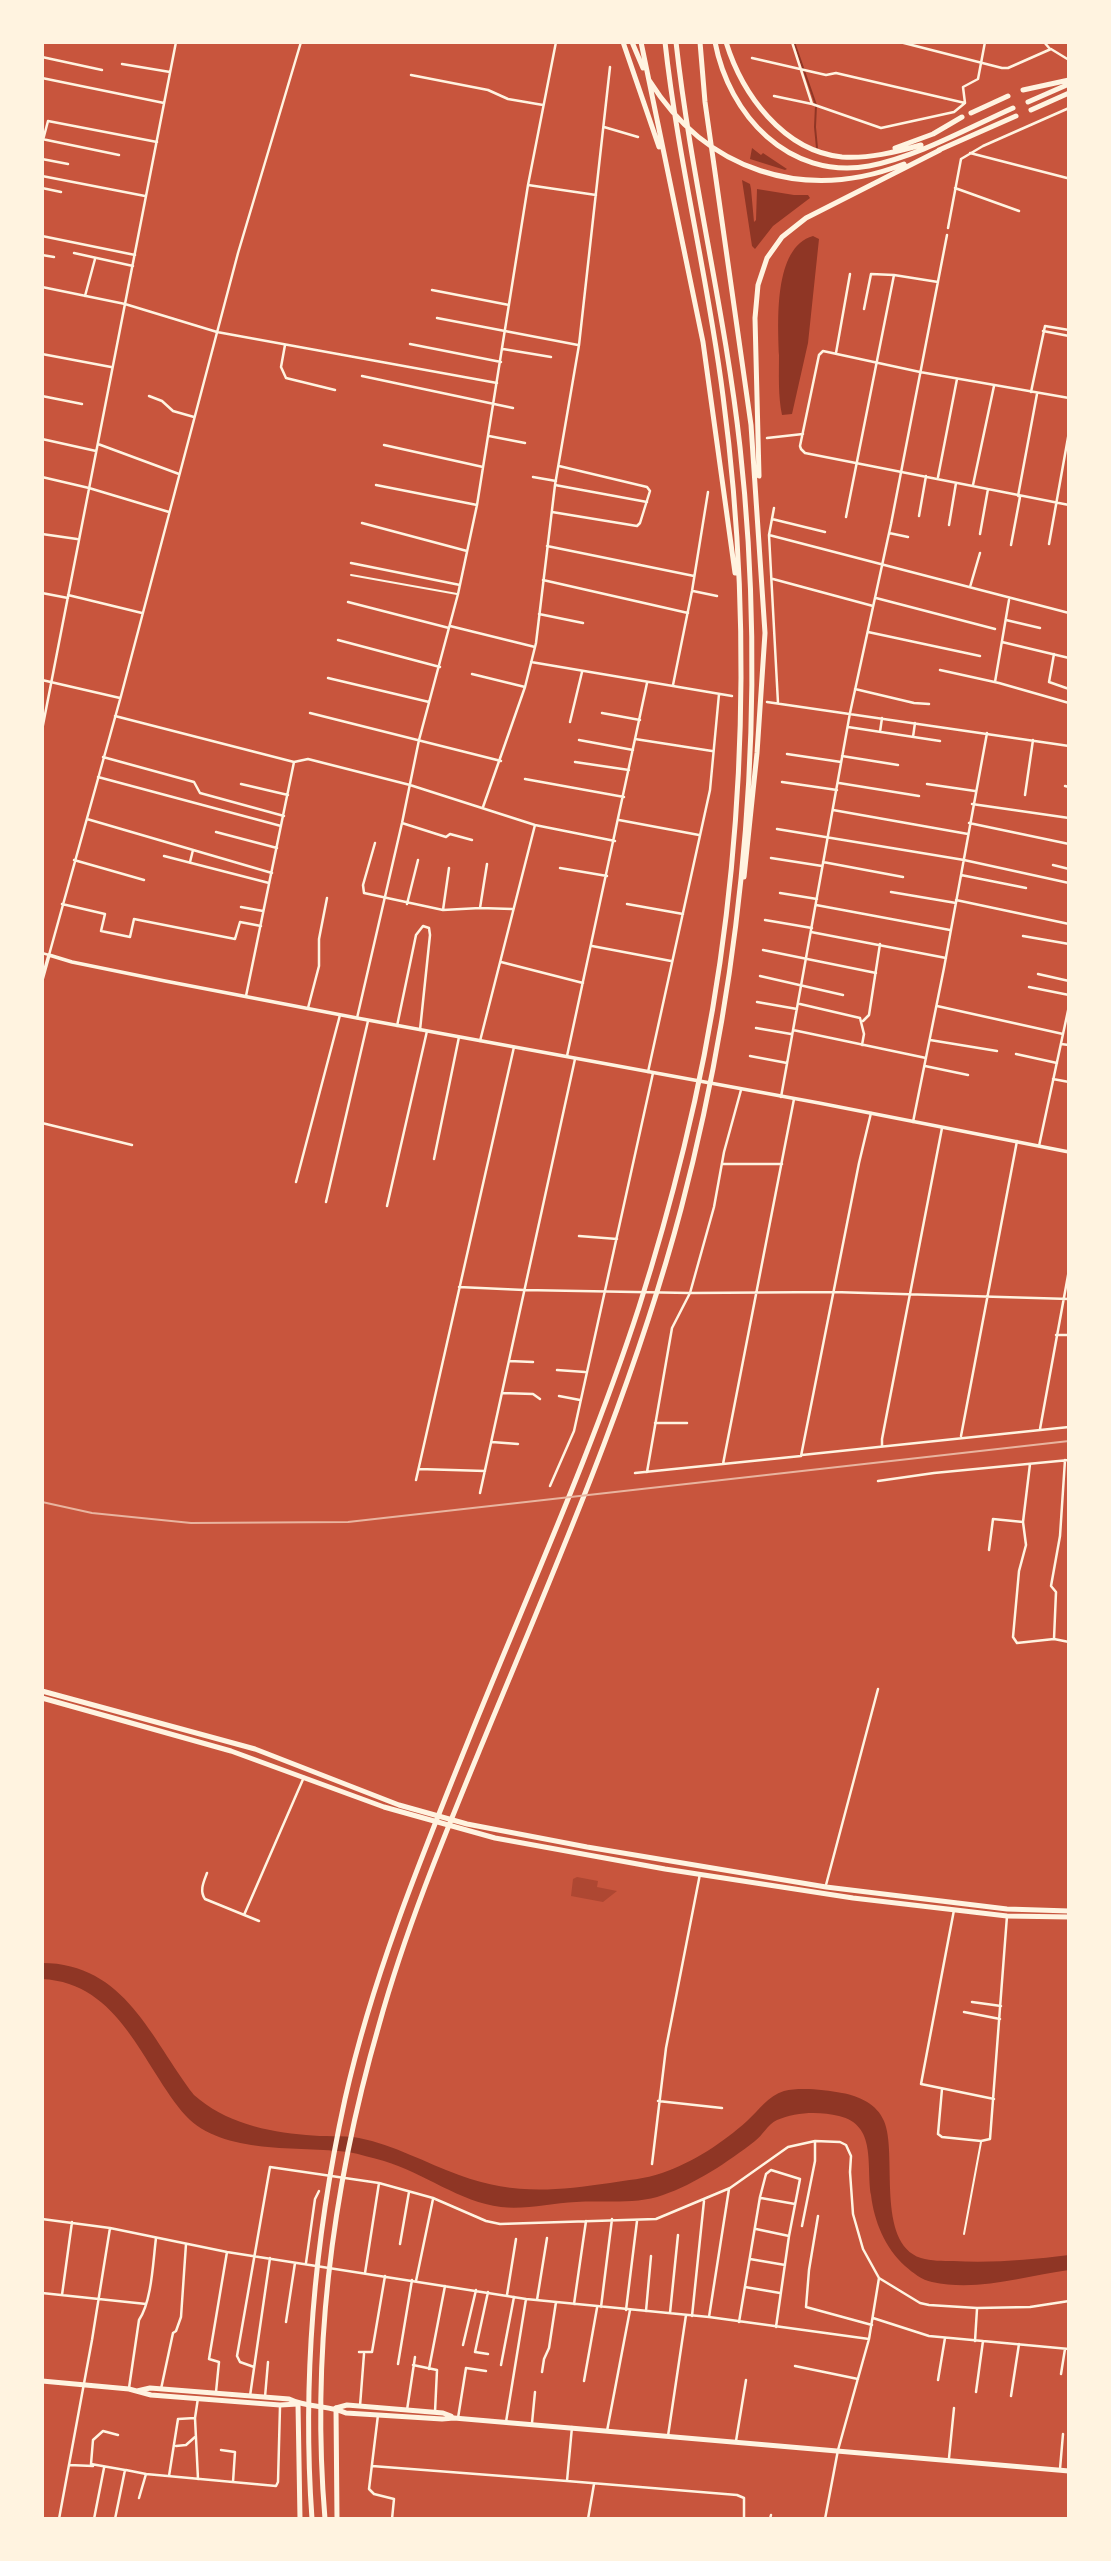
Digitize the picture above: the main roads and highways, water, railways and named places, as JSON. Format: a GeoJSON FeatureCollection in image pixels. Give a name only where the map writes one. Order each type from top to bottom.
{"type":"FeatureCollection","features":[{"type":"Feature","properties":{"kind":"main road"},"geometry":{"type":"LineString","coordinates":[[623,42],[664,166],[684,245]]}},
{"type":"Feature","properties":{"kind":"main road"},"geometry":{"type":"LineString","coordinates":[[641,42],[703,342],[739,596]]}},
{"type":"Feature","properties":{"kind":"main road"},"geometry":{"type":"LineString","coordinates":[[312,2519],[309,2397],[312,2326],[321,2233],[346,2095],[368,2016],[413,1881],[589,1445],[639,1307],[685,1140],[714,993],[730,879],[737,797],[739,596],[724,397],[672,99],[665,42]]}},
{"type":"Feature","properties":{"kind":"main road"},"geometry":{"type":"LineString","coordinates":[[676,42],[734,395],[749,555],[750,746],[734,943]]}},
{"type":"Feature","properties":{"kind":"main road"},"geometry":{"type":"LineString","coordinates":[[325,2519],[322,2399],[325,2328],[336,2220],[362,2087],[383,2009],[425,1886],[601,1448],[651,1313],[697,1143],[726,995],[746,864],[765,633],[760,541],[748,400],[708,120],[700,42]]}},
{"type":"Feature","properties":{"kind":"main road"},"geometry":{"type":"LineString","coordinates":[[715,42],[726,82],[747,118],[773,142],[799,157],[828,166],[852,168],[878,164],[906,155],[1013,108]]}},
{"type":"Feature","properties":{"kind":"main road"},"geometry":{"type":"LineString","coordinates":[[726,42],[740,78],[758,106],[786,132],[823,153],[862,157],[902,150],[960,131]]}},
{"type":"Feature","properties":{"kind":"main road"},"geometry":{"type":"LineString","coordinates":[[633,44],[657,93],[678,120],[722,153],[765,173],[806,180],[845,180],[888,170],[940,150]]}},
{"type":"Feature","properties":{"kind":"main road"},"geometry":{"type":"LineString","coordinates":[[1023,90],[1069,82]]}},
{"type":"Feature","properties":{"kind":"main road"},"geometry":{"type":"LineString","coordinates":[[1028,102],[1069,82]]}},
{"type":"Feature","properties":{"kind":"main road"},"geometry":{"type":"LineString","coordinates":[[1031,110],[1069,93]]}},
{"type":"Feature","properties":{"kind":"main road"},"geometry":{"type":"LineString","coordinates":[[971,113],[1008,96]]}},
{"type":"Feature","properties":{"kind":"main road"},"geometry":{"type":"LineString","coordinates":[[760,541],[755,318],[758,285],[767,258],[782,237],[806,218],[940,150],[1016,116]]}},
{"type":"Feature","properties":{"kind":"main road"},"geometry":{"type":"LineString","coordinates":[[862,157],[925,138],[962,117]]}},
{"type":"Feature","properties":{"kind":"main road"},"geometry":{"type":"LineString","coordinates":[[42,1691],[255,1749],[399,1805],[467,1824],[825,1890]]}},
{"type":"Feature","properties":{"kind":"main road"},"geometry":{"type":"LineString","coordinates":[[42,1698],[231,1751],[397,1812],[485,1836],[699,1874],[825,1890],[947,1905],[1069,1910]]}},
{"type":"Feature","properties":{"kind":"main road"},"geometry":{"type":"LineString","coordinates":[[947,1905],[954,1910],[1007,1916],[1069,1917]]}},
{"type":"Feature","properties":{"kind":"main road"},"geometry":{"type":"LineString","coordinates":[[42,2381],[128,2389],[151,2395],[298,2404],[335,2408],[346,2413],[442,2420],[456,2418]]}},
{"type":"Feature","properties":{"kind":"main road"},"geometry":{"type":"LineString","coordinates":[[137,2391],[161,2389],[216,2392],[289,2399],[298,2404]]}},
{"type":"Feature","properties":{"kind":"main road"},"geometry":{"type":"LineString","coordinates":[[298,2404],[300,2519]]}},
{"type":"Feature","properties":{"kind":"main road"},"geometry":{"type":"LineString","coordinates":[[335,2408],[346,2405],[435,2412],[456,2418],[1069,2471]]}},
{"type":"Feature","properties":{"kind":"main road"},"geometry":{"type":"LineString","coordinates":[[335,2408],[337,2519]]}},
{"type":"Feature","properties":{"kind":"waterway"},"geometry":{"type":"LineString","coordinates":[[794,42],[816,105],[817,148]]}},
{"type":"Feature","properties":{"kind":"railway"},"geometry":{"type":"LineString","coordinates":[[42,1502],[92,1513],[191,1523],[348,1522],[1069,1441]]}}]}
